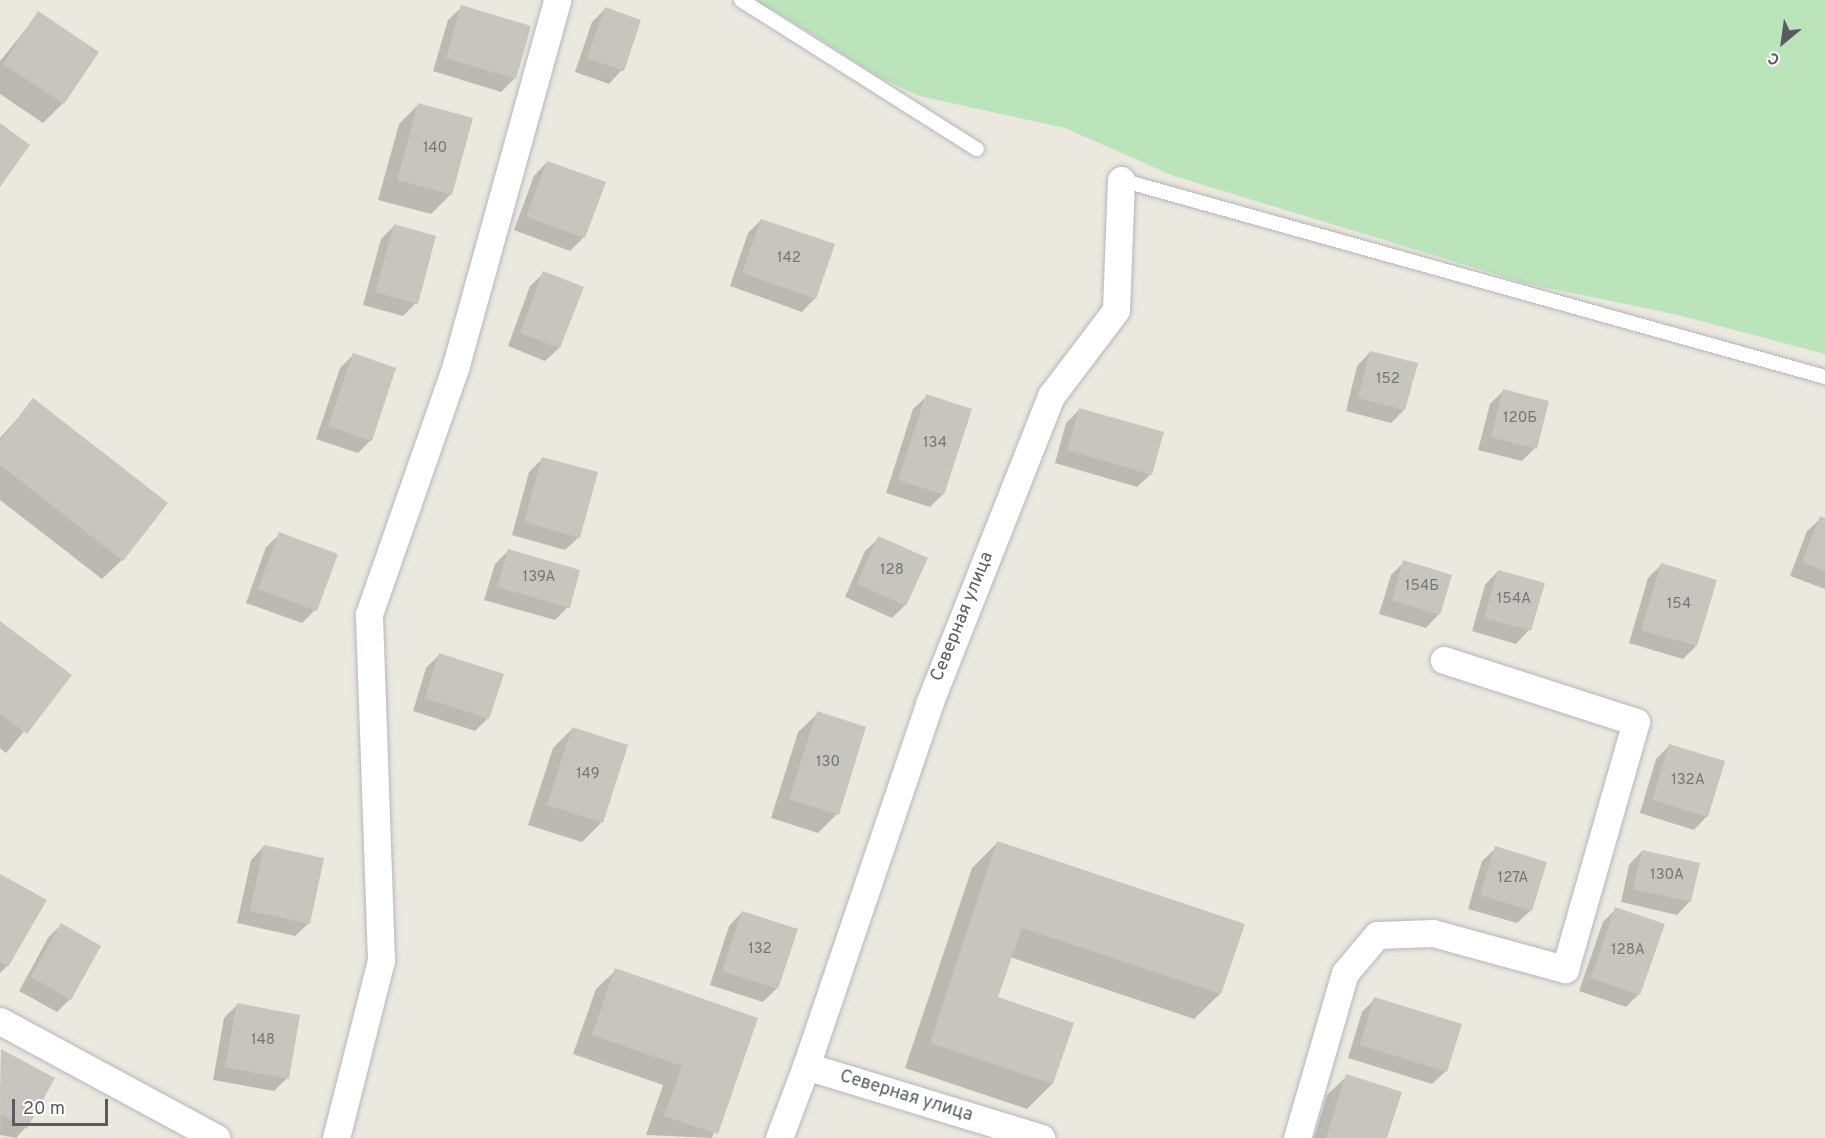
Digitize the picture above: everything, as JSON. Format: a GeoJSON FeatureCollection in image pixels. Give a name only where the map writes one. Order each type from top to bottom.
{"type":"FeatureCollection","features":[{"type":"Feature","properties":{"kind":"street"},"geometry":{"type":"LineString","coordinates":[[336,1138],[381,960],[369,614],[456,365],[557,0]]}},
{"type":"Feature","properties":{"kind":"street","name":"Северная улица"},"geometry":{"type":"LineString","coordinates":[[779,1138],[806,1066],[929,704],[1050,396],[1116,310],[1121,180]]}},
{"type":"Feature","properties":{"kind":"street"},"geometry":{"type":"LineString","coordinates":[[1297,1138],[1345,973],[1377,934],[1433,933],[1565,969],[1636,722],[1444,660]]}},
{"type":"Feature","properties":{"kind":"street"},"geometry":{"type":"LineString","coordinates":[[0,1021],[216,1138]]}},
{"type":"Feature","properties":{"kind":"street","name":"Северная улица"},"geometry":{"type":"LineString","coordinates":[[806,1066],[1041,1138]]}},
{"type":"Feature","properties":{"kind":"lane"},"geometry":{"type":"LineString","coordinates":[[741,0],[977,149]]}},
{"type":"Feature","properties":{"kind":"lane"},"geometry":{"type":"LineString","coordinates":[[1121,180],[1825,377]]}},
{"type":"Feature","properties":{"kind":"green space"},"geometry":{"type":"Polygon","coordinates":[[[749,0],[1825,0],[1825,354],[1674,314],[1528,284],[1174,176],[1065,128],[919,96],[879,77],[775,11],[749,0]]]}},
{"type":"Feature","properties":{"kind":"building"},"geometry":{"type":"Polygon","coordinates":[[[461,5],[531,26],[516,79],[446,58],[461,5]]]}},
{"type":"Feature","properties":{"kind":"building"},"geometry":{"type":"Polygon","coordinates":[[[605,7],[641,20],[624,71],[587,58],[605,7]]]}},
{"type":"Feature","properties":{"kind":"building"},"geometry":{"type":"Polygon","coordinates":[[[38,11],[99,52],[64,104],[3,64],[38,11]]]}},
{"type":"Feature","properties":{"kind":"building"},"geometry":{"type":"Polygon","coordinates":[[[418,103],[473,118],[452,195],[397,180],[418,103]]]}},
{"type":"Feature","properties":{"kind":"building"},"geometry":{"type":"Polygon","coordinates":[[[0,123],[30,145],[0,187],[0,123]]]}},
{"type":"Feature","properties":{"kind":"building"},"geometry":{"type":"Polygon","coordinates":[[[547,161],[606,182],[585,238],[526,217],[547,161]]]}},
{"type":"Feature","properties":{"kind":"building"},"geometry":{"type":"Polygon","coordinates":[[[761,219],[835,244],[816,299],[742,273],[761,219]]]}},
{"type":"Feature","properties":{"kind":"building"},"geometry":{"type":"Polygon","coordinates":[[[394,224],[436,236],[418,304],[375,292],[394,224]]]}},
{"type":"Feature","properties":{"kind":"building"},"geometry":{"type":"Polygon","coordinates":[[[543,271],[584,287],[560,348],[520,333],[543,271]]]}},
{"type":"Feature","properties":{"kind":"building"},"geometry":{"type":"Polygon","coordinates":[[[1370,351],[1418,363],[1405,410],[1358,398],[1370,351]]]}},
{"type":"Feature","properties":{"kind":"building"},"geometry":{"type":"Polygon","coordinates":[[[353,353],[396,368],[372,441],[328,426],[353,353]]]}},
{"type":"Feature","properties":{"kind":"building"},"geometry":{"type":"Polygon","coordinates":[[[1503,389],[1549,401],[1537,449],[1491,437],[1503,389]]]}},
{"type":"Feature","properties":{"kind":"building"},"geometry":{"type":"Polygon","coordinates":[[[926,394],[972,409],[944,495],[898,480],[926,394]]]}},
{"type":"Feature","properties":{"kind":"building"},"geometry":{"type":"Polygon","coordinates":[[[33,398],[168,503],[123,561],[0,465],[0,441],[33,398]]]}},
{"type":"Feature","properties":{"kind":"building"},"geometry":{"type":"Polygon","coordinates":[[[1079,408],[1164,432],[1152,475],[1067,450],[1079,408]]]}},
{"type":"Feature","properties":{"kind":"building"},"geometry":{"type":"Polygon","coordinates":[[[542,457],[598,472],[580,538],[524,522],[542,457]]]}},
{"type":"Feature","properties":{"kind":"building"},"geometry":{"type":"Polygon","coordinates":[[[1820,516],[1825,518],[1825,571],[1802,562],[1820,516]]]}},
{"type":"Feature","properties":{"kind":"building"},"geometry":{"type":"Polygon","coordinates":[[[279,532],[338,554],[317,611],[258,589],[279,532]]]}},
{"type":"Feature","properties":{"kind":"building"},"geometry":{"type":"Polygon","coordinates":[[[878,536],[928,558],[906,606],[857,584],[878,536]]]}},
{"type":"Feature","properties":{"kind":"building"},"geometry":{"type":"Polygon","coordinates":[[[508,549],[580,570],[570,608],[497,587],[508,549]]]}},
{"type":"Feature","properties":{"kind":"building"},"geometry":{"type":"Polygon","coordinates":[[[1403,560],[1452,575],[1440,615],[1392,600],[1403,560]]]}},
{"type":"Feature","properties":{"kind":"building"},"geometry":{"type":"Polygon","coordinates":[[[1661,563],[1717,580],[1697,646],[1641,630],[1661,563]]]}},
{"type":"Feature","properties":{"kind":"building"},"geometry":{"type":"Polygon","coordinates":[[[1498,570],[1545,583],[1531,631],[1484,618],[1498,570]]]}},
{"type":"Feature","properties":{"kind":"building"},"geometry":{"type":"Polygon","coordinates":[[[0,621],[72,675],[27,734],[0,714],[0,621]]]}},
{"type":"Feature","properties":{"kind":"building"},"geometry":{"type":"Polygon","coordinates":[[[439,653],[504,674],[489,719],[425,698],[439,653]]]}},
{"type":"Feature","properties":{"kind":"building"},"geometry":{"type":"Polygon","coordinates":[[[817,711],[866,727],[839,815],[789,799],[817,711]]]}},
{"type":"Feature","properties":{"kind":"building"},"geometry":{"type":"Polygon","coordinates":[[[572,727],[628,745],[603,823],[547,805],[572,727]]]}},
{"type":"Feature","properties":{"kind":"building"},"geometry":{"type":"Polygon","coordinates":[[[1669,744],[1725,761],[1708,817],[1652,800],[1669,744]]]}},
{"type":"Feature","properties":{"kind":"building"},"geometry":{"type":"Polygon","coordinates":[[[997,841],[1245,924],[1221,994],[1022,928],[998,997],[1074,1023],[1053,1084],[930,1043],[997,841]]]}},
{"type":"Feature","properties":{"kind":"building"},"geometry":{"type":"Polygon","coordinates":[[[264,845],[324,858],[310,924],[250,911],[264,845]]]}},
{"type":"Feature","properties":{"kind":"building"},"geometry":{"type":"Polygon","coordinates":[[[1495,846],[1547,862],[1532,911],[1480,895],[1495,846]]]}},
{"type":"Feature","properties":{"kind":"building"},"geometry":{"type":"Polygon","coordinates":[[[1642,850],[1700,863],[1691,902],[1633,889],[1642,850]]]}},
{"type":"Feature","properties":{"kind":"building"},"geometry":{"type":"Polygon","coordinates":[[[0,874],[47,900],[8,967],[0,962],[0,874]]]}},
{"type":"Feature","properties":{"kind":"building"},"geometry":{"type":"Polygon","coordinates":[[[1615,907],[1665,924],[1640,995],[1591,978],[1615,907]]]}},
{"type":"Feature","properties":{"kind":"building"},"geometry":{"type":"Polygon","coordinates":[[[742,911],[798,929],[778,989],[722,971],[742,911]]]}},
{"type":"Feature","properties":{"kind":"building"},"geometry":{"type":"Polygon","coordinates":[[[61,923],[101,946],[71,1000],[31,977],[61,923]]]}},
{"type":"Feature","properties":{"kind":"building"},"geometry":{"type":"Polygon","coordinates":[[[615,968],[758,1018],[718,1134],[664,1116],[682,1066],[592,1035],[615,968]]]}},
{"type":"Feature","properties":{"kind":"building"},"geometry":{"type":"Polygon","coordinates":[[[1374,997],[1462,1024],[1447,1072],[1360,1045],[1374,997]]]}},
{"type":"Feature","properties":{"kind":"building"},"geometry":{"type":"Polygon","coordinates":[[[237,1003],[300,1015],[289,1079],[225,1067],[237,1003]]]}},
{"type":"Feature","properties":{"kind":"building"},"geometry":{"type":"Polygon","coordinates":[[[1,1049],[55,1078],[27,1129],[0,1114],[1,1049]]]}},
{"type":"Feature","properties":{"kind":"building"},"geometry":{"type":"Polygon","coordinates":[[[1346,1074],[1402,1092],[1387,1138],[1326,1138],[1346,1074]]]}}]}
